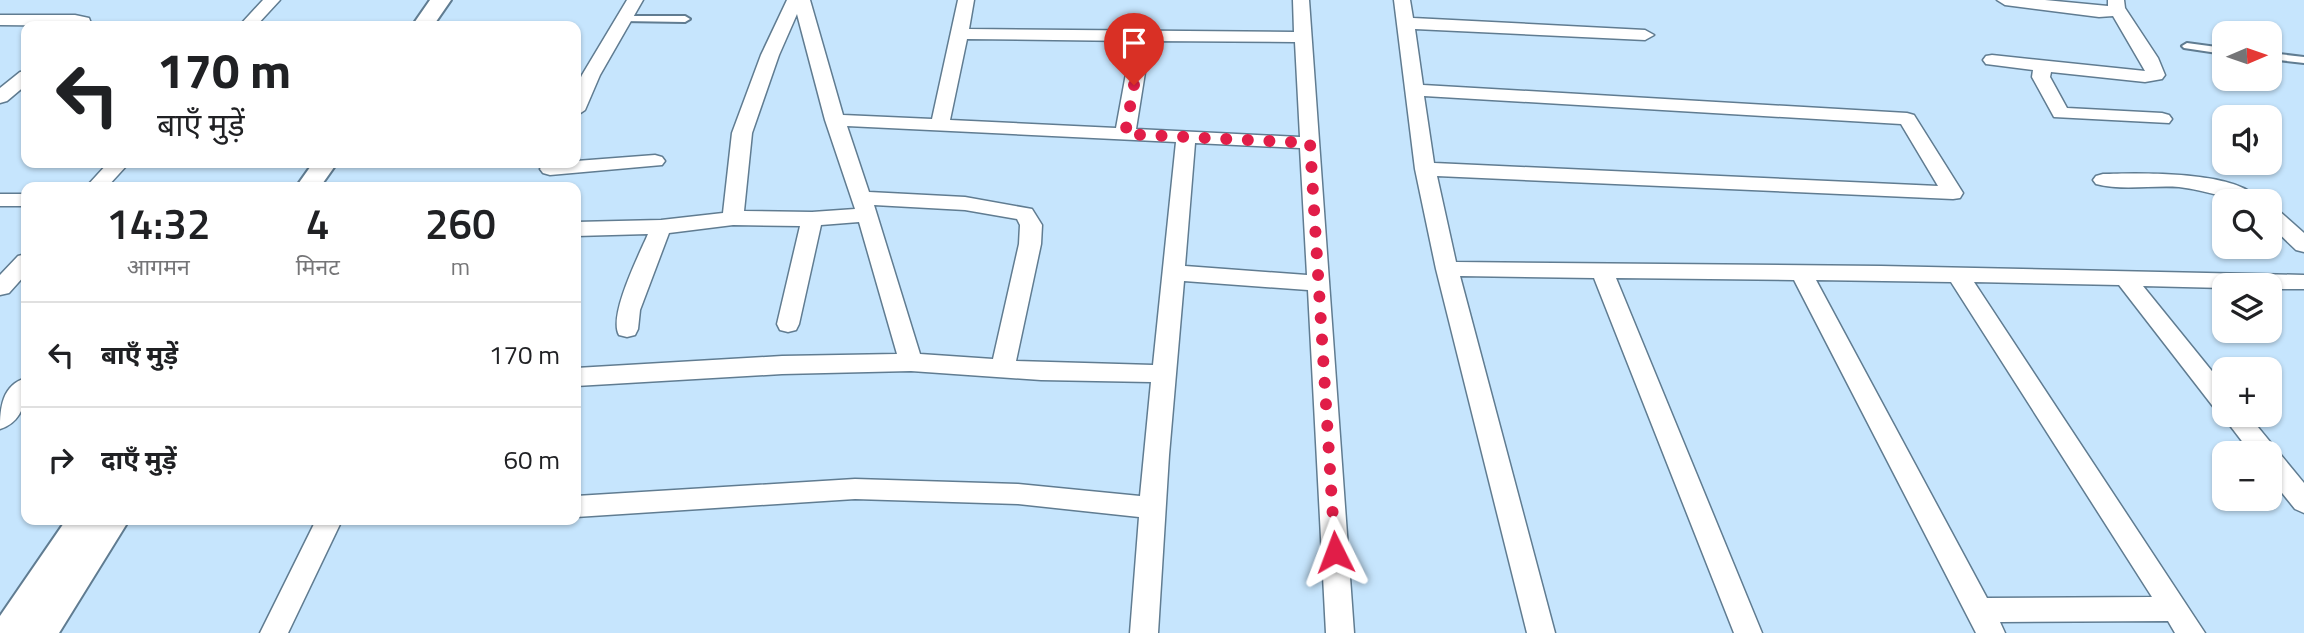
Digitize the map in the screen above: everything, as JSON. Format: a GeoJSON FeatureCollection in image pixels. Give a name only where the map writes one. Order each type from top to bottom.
{"type":"FeatureCollection","features":[{"type":"Feature","properties":{"kind":"street"},"geometry":{"type":"LineString","coordinates":[[252,21],[272,0]]}},
{"type":"Feature","properties":{"kind":"street"},"geometry":{"type":"LineString","coordinates":[[426,21],[441,0]]}},
{"type":"Feature","properties":{"kind":"street"},"geometry":{"type":"LineString","coordinates":[[445,21],[459,0]]}},
{"type":"Feature","properties":{"kind":"street"},"geometry":{"type":"LineString","coordinates":[[583,75],[625,19],[635,0]]}},
{"type":"Feature","properties":{"kind":"street"},"geometry":{"type":"LineString","coordinates":[[733,218],[742,132],[770,55],[795,0]]}},
{"type":"Feature","properties":{"kind":"street"},"geometry":{"type":"LineString","coordinates":[[802,0],[835,120],[911,362]]}},
{"type":"Feature","properties":{"kind":"street"},"geometry":{"type":"LineString","coordinates":[[940,124],[966,0]]}},
{"type":"Feature","properties":{"kind":"street"},"geometry":{"type":"LineString","coordinates":[[1301,0],[1340,633]]}},
{"type":"Feature","properties":{"kind":"street"},"geometry":{"type":"LineString","coordinates":[[1402,0],[1425,169],[1447,269],[1541,633]]}},
{"type":"Feature","properties":{"kind":"street"},"geometry":{"type":"LineString","coordinates":[[1992,60],[2145,78],[2155,75],[2149,58],[2116,4],[2112,11],[2099,12],[2005,0]]}},
{"type":"Feature","properties":{"kind":"street"},"geometry":{"type":"LineString","coordinates":[[0,20],[79,21]]}},
{"type":"Feature","properties":{"kind":"street"},"geometry":{"type":"LineString","coordinates":[[1405,23],[1645,34]]}},
{"type":"Feature","properties":{"kind":"street"},"geometry":{"type":"LineString","coordinates":[[959,34],[1303,37]]}},
{"type":"Feature","properties":{"kind":"street"},"geometry":{"type":"LineString","coordinates":[[1125,134],[1142,35]]}},
{"type":"Feature","properties":{"kind":"street"},"geometry":{"type":"LineString","coordinates":[[2043,65],[2041,77],[2060,113],[2162,119]]}},
{"type":"Feature","properties":{"kind":"street"},"geometry":{"type":"LineString","coordinates":[[0,97],[21,80]]}},
{"type":"Feature","properties":{"kind":"street"},"geometry":{"type":"LineString","coordinates":[[1413,90],[1907,119],[1953,193],[1425,169]]}},
{"type":"Feature","properties":{"kind":"street"},"geometry":{"type":"LineString","coordinates":[[835,120],[1310,143]]}},
{"type":"Feature","properties":{"kind":"street"},"geometry":{"type":"LineString","coordinates":[[1144,633],[1186,138]]}},
{"type":"Feature","properties":{"kind":"street"},"geometry":{"type":"LineString","coordinates":[[581,165],[655,161]]}},
{"type":"Feature","properties":{"kind":"street"},"geometry":{"type":"LineString","coordinates":[[101,182],[114,168]]}},
{"type":"Feature","properties":{"kind":"street"},"geometry":{"type":"LineString","coordinates":[[2103,180],[2204,183],[2226,189]]}},
{"type":"Feature","properties":{"kind":"street"},"geometry":{"type":"LineString","coordinates":[[0,200],[21,200]]}},
{"type":"Feature","properties":{"kind":"street"},"geometry":{"type":"LineString","coordinates":[[581,229],[661,227],[733,218],[812,219],[864,207],[972,205],[1010,209],[1025,214],[1031,225],[1030,244],[1003,368]]}},
{"type":"Feature","properties":{"kind":"street"},"geometry":{"type":"LineString","coordinates":[[788,324],[812,219]]}},
{"type":"Feature","properties":{"kind":"street"},"geometry":{"type":"LineString","coordinates":[[2282,225],[2304,245]]}},
{"type":"Feature","properties":{"kind":"street"},"geometry":{"type":"LineString","coordinates":[[627,329],[629,310],[661,227]]}},
{"type":"Feature","properties":{"kind":"street"},"geometry":{"type":"LineString","coordinates":[[0,288],[21,266]]}},
{"type":"Feature","properties":{"kind":"street"},"geometry":{"type":"LineString","coordinates":[[1447,269],[1801,272],[2304,282]]}},
{"type":"Feature","properties":{"kind":"street"},"geometry":{"type":"LineString","coordinates":[[1602,271],[1748,633]]}},
{"type":"Feature","properties":{"kind":"street"},"geometry":{"type":"LineString","coordinates":[[1801,272],[1985,622],[2176,609]]}},
{"type":"Feature","properties":{"kind":"street"},"geometry":{"type":"LineString","coordinates":[[1174,273],[1318,283]]}},
{"type":"Feature","properties":{"kind":"street"},"geometry":{"type":"LineString","coordinates":[[1958,275],[2191,633]]}},
{"type":"Feature","properties":{"kind":"street"},"geometry":{"type":"LineString","coordinates":[[2124,277],[2212,388]]}},
{"type":"Feature","properties":{"kind":"street"},"geometry":{"type":"LineString","coordinates":[[0,288],[21,289]]}},
{"type":"Feature","properties":{"kind":"street"},"geometry":{"type":"LineString","coordinates":[[581,377],[782,365],[911,362],[1165,374]]}},
{"type":"Feature","properties":{"kind":"street"},"geometry":{"type":"LineString","coordinates":[[0,420],[21,393]]}},
{"type":"Feature","properties":{"kind":"street"},"geometry":{"type":"LineString","coordinates":[[2244,427],[2255,441]]}},
{"type":"Feature","properties":{"kind":"street"},"geometry":{"type":"LineString","coordinates":[[2282,475],[2304,502]]}},
{"type":"Feature","properties":{"kind":"street"},"geometry":{"type":"LineString","coordinates":[[581,507],[855,489],[1018,494],[1153,508]]}},
{"type":"Feature","properties":{"kind":"street"},"geometry":{"type":"LineString","coordinates":[[8,633],[81,525]]}},
{"type":"Feature","properties":{"kind":"street"},"geometry":{"type":"LineString","coordinates":[[40,633],[110,525]]}},
{"type":"Feature","properties":{"kind":"street"},"geometry":{"type":"LineString","coordinates":[[274,633],[327,525]]}},
{"type":"Feature","properties":{"kind":"lane"},"geometry":{"type":"LineString","coordinates":[[625,19],[685,19]]}},
{"type":"Feature","properties":{"kind":"lane"},"geometry":{"type":"LineString","coordinates":[[2187,46],[2212,49]]}},
{"type":"Feature","properties":{"kind":"lane"},"geometry":{"type":"LineString","coordinates":[[2282,57],[2304,60]]}},
{"type":"Feature","properties":{"kind":"route"},"geometry":{"type":"LineString","coordinates":[[1134,85],[1125,134],[1310,143],[1335,552]]}}]}
